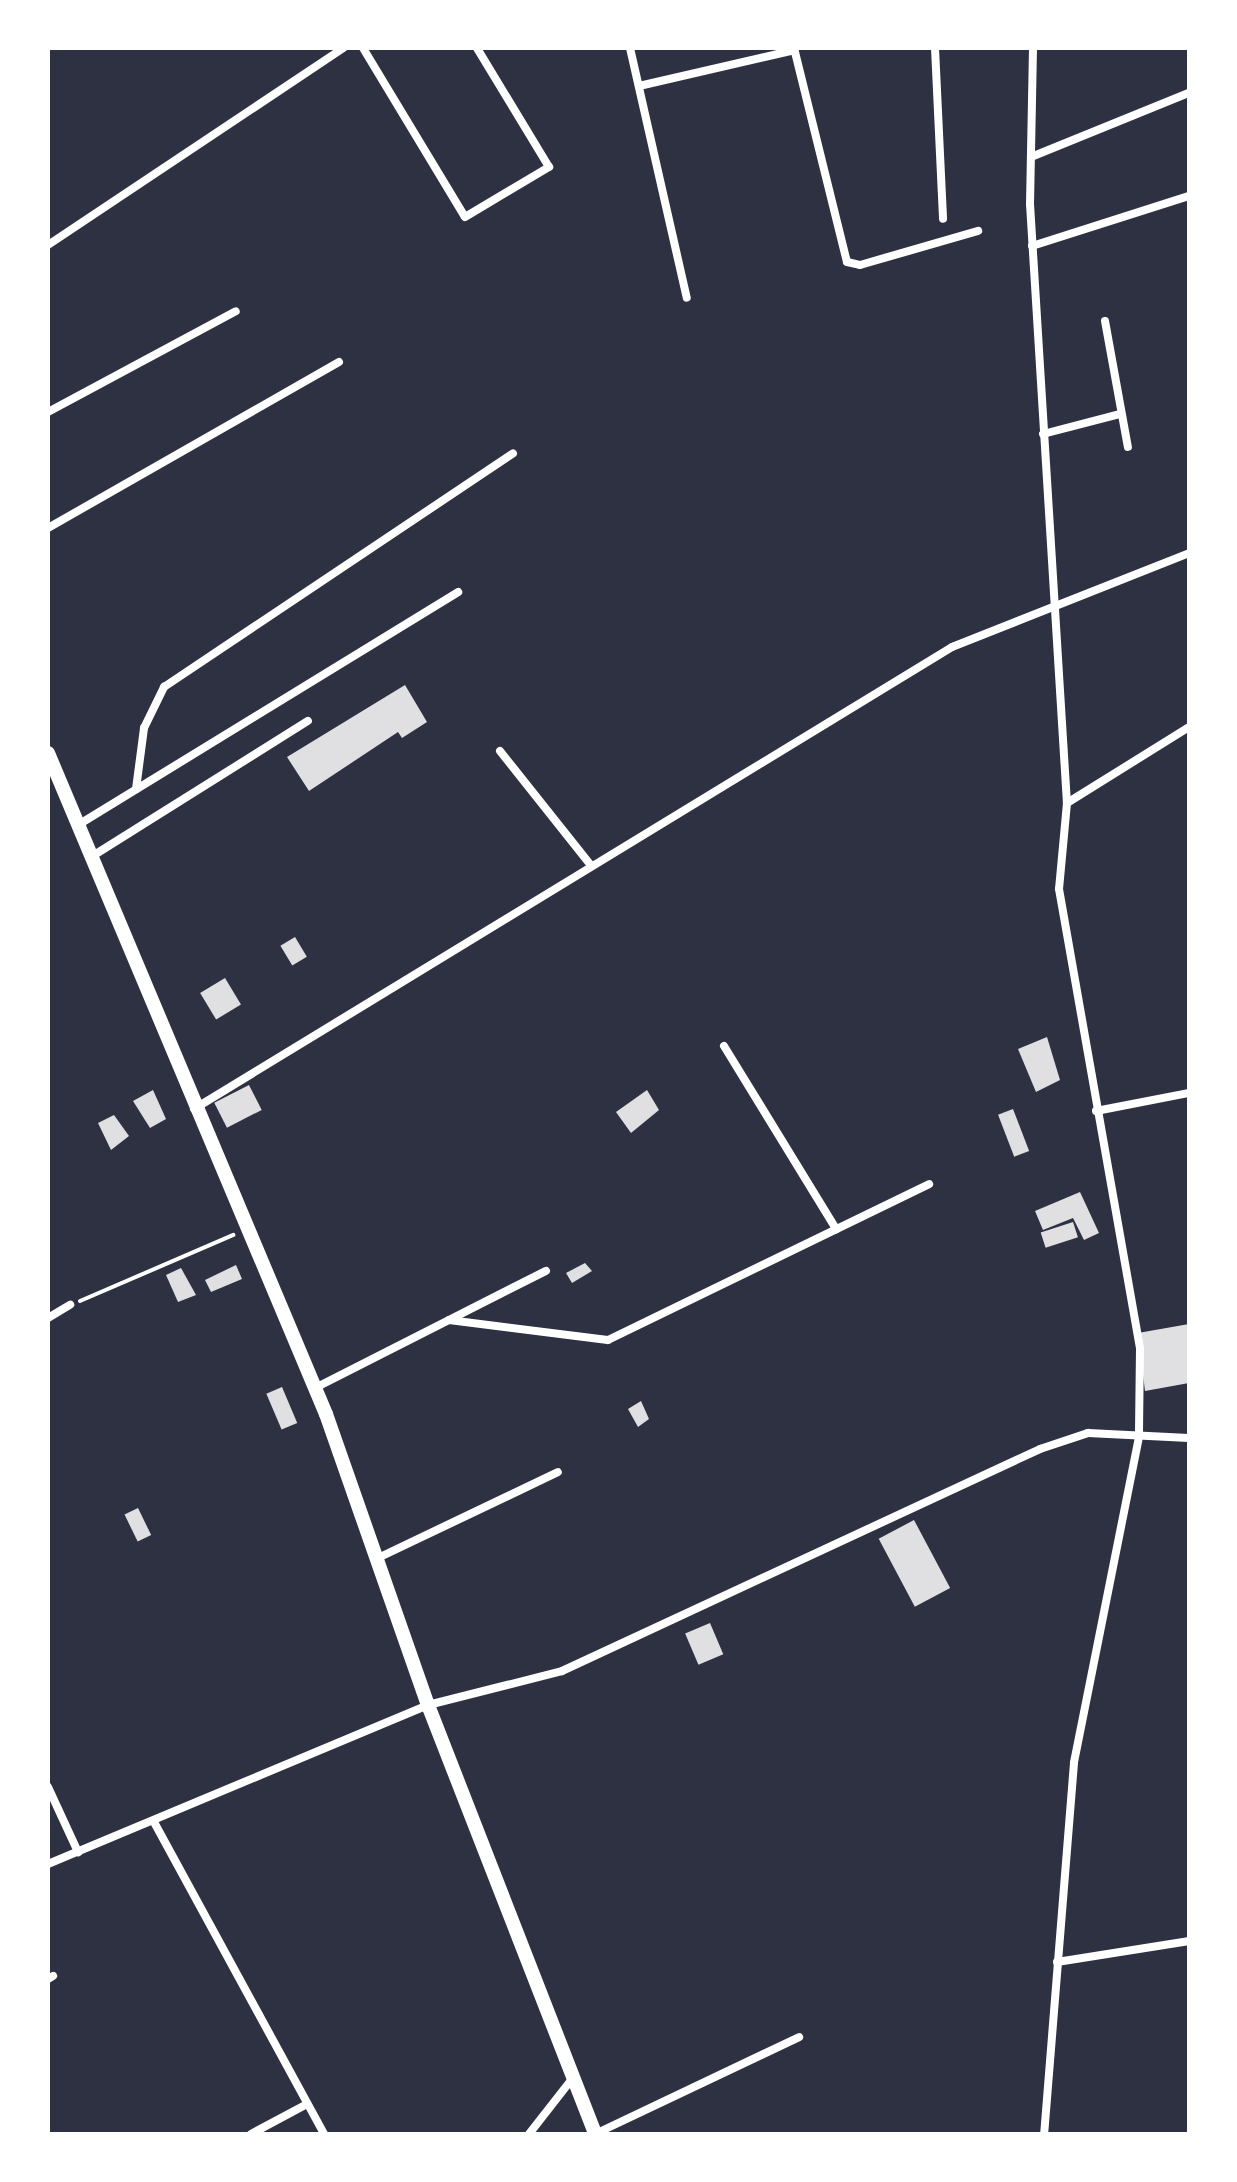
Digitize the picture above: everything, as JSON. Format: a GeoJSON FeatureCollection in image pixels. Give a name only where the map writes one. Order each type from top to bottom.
{"type":"FeatureCollection","features":[{"type":"Feature","properties":{"kind":"street"},"geometry":{"type":"LineString","coordinates":[[48,245],[343,48]]}},
{"type":"Feature","properties":{"kind":"street"},"geometry":{"type":"LineString","coordinates":[[363,48],[465,217],[549,167],[477,48]]}},
{"type":"Feature","properties":{"kind":"street"},"geometry":{"type":"LineString","coordinates":[[630,48],[687,298]]}},
{"type":"Feature","properties":{"kind":"street"},"geometry":{"type":"LineString","coordinates":[[935,48],[943,219]]}},
{"type":"Feature","properties":{"kind":"street"},"geometry":{"type":"LineString","coordinates":[[1033,48],[1032,246],[1067,803],[1062,925],[1140,1349],[1139,1437],[1074,1763],[1044,2134]]}},
{"type":"Feature","properties":{"kind":"street"},"geometry":{"type":"LineString","coordinates":[[639,86],[794,49],[847,262],[860,265],[978,231]]}},
{"type":"Feature","properties":{"kind":"street"},"geometry":{"type":"LineString","coordinates":[[1031,157],[1189,93]]}},
{"type":"Feature","properties":{"kind":"street"},"geometry":{"type":"LineString","coordinates":[[1032,246],[1189,196]]}},
{"type":"Feature","properties":{"kind":"street"},"geometry":{"type":"LineString","coordinates":[[48,412],[236,311]]}},
{"type":"Feature","properties":{"kind":"street"},"geometry":{"type":"LineString","coordinates":[[1105,321],[1128,447]]}},
{"type":"Feature","properties":{"kind":"street"},"geometry":{"type":"LineString","coordinates":[[48,528],[339,362]]}},
{"type":"Feature","properties":{"kind":"street"},"geometry":{"type":"LineString","coordinates":[[1043,434],[1120,414]]}},
{"type":"Feature","properties":{"kind":"street"},"geometry":{"type":"LineString","coordinates":[[136,789],[144,728],[164,687],[513,453]]}},
{"type":"Feature","properties":{"kind":"street"},"geometry":{"type":"LineString","coordinates":[[192,1110],[590,864],[952,647],[1189,553]]}},
{"type":"Feature","properties":{"kind":"street"},"geometry":{"type":"LineString","coordinates":[[78,825],[458,592]]}},
{"type":"Feature","properties":{"kind":"street"},"geometry":{"type":"LineString","coordinates":[[91,857],[308,721]]}},
{"type":"Feature","properties":{"kind":"street"},"geometry":{"type":"LineString","coordinates":[[1067,803],[1189,727]]}},
{"type":"Feature","properties":{"kind":"street"},"geometry":{"type":"LineString","coordinates":[[500,751],[590,864]]}},
{"type":"Feature","properties":{"kind":"street"},"geometry":{"type":"LineString","coordinates":[[48,753],[192,1110],[315,1388],[380,1557],[428,1705],[595,2134],[799,2037]]}},
{"type":"Feature","properties":{"kind":"street"},"geometry":{"type":"LineString","coordinates":[[724,1046],[836,1229]]}},
{"type":"Feature","properties":{"kind":"street"},"geometry":{"type":"LineString","coordinates":[[1096,1111],[1189,1093]]}},
{"type":"Feature","properties":{"kind":"street"},"geometry":{"type":"LineString","coordinates":[[449,1320],[608,1340],[929,1184]]}},
{"type":"Feature","properties":{"kind":"street"},"geometry":{"type":"LineString","coordinates":[[315,1388],[546,1271]]}},
{"type":"Feature","properties":{"kind":"street"},"geometry":{"type":"LineString","coordinates":[[48,1318],[70,1305]]}},
{"type":"Feature","properties":{"kind":"street"},"geometry":{"type":"LineString","coordinates":[[48,1864],[428,1705],[562,1671],[1040,1449],[1088,1433],[1189,1438]]}},
{"type":"Feature","properties":{"kind":"street"},"geometry":{"type":"LineString","coordinates":[[380,1557],[558,1472]]}},
{"type":"Feature","properties":{"kind":"street"},"geometry":{"type":"LineString","coordinates":[[48,1787],[78,1852]]}},
{"type":"Feature","properties":{"kind":"street"},"geometry":{"type":"LineString","coordinates":[[154,1822],[305,2105],[324,2134]]}},
{"type":"Feature","properties":{"kind":"street"},"geometry":{"type":"LineString","coordinates":[[1057,1962],[1189,1941]]}},
{"type":"Feature","properties":{"kind":"street"},"geometry":{"type":"LineString","coordinates":[[529,2134],[572,2079]]}},
{"type":"Feature","properties":{"kind":"street"},"geometry":{"type":"LineString","coordinates":[[251,2134],[305,2105]]}},
{"type":"Feature","properties":{"kind":"path"},"geometry":{"type":"LineString","coordinates":[[70,1305],[192,1259],[245,1229]]}},
{"type":"Feature","properties":{"kind":"building"},"geometry":{"type":"Polygon","coordinates":[[[405,685],[427,722],[402,738],[398,732],[309,791],[287,757],[405,685]]]}},
{"type":"Feature","properties":{"kind":"building"},"geometry":{"type":"Polygon","coordinates":[[[295,937],[307,957],[292,965],[280,946],[295,937]]]}},
{"type":"Feature","properties":{"kind":"building"},"geometry":{"type":"Polygon","coordinates":[[[225,978],[241,1005],[216,1020],[200,993],[225,978]]]}},
{"type":"Feature","properties":{"kind":"building"},"geometry":{"type":"Polygon","coordinates":[[[1047,1037],[1060,1080],[1036,1092],[1018,1049],[1047,1037]]]}},
{"type":"Feature","properties":{"kind":"building"},"geometry":{"type":"Polygon","coordinates":[[[249,1085],[262,1110],[227,1128],[214,1103],[249,1085]]]}},
{"type":"Feature","properties":{"kind":"building"},"geometry":{"type":"Polygon","coordinates":[[[153,1090],[166,1119],[150,1128],[133,1101],[153,1090]]]}},
{"type":"Feature","properties":{"kind":"building"},"geometry":{"type":"Polygon","coordinates":[[[647,1090],[659,1110],[631,1133],[616,1112],[647,1090]]]}},
{"type":"Feature","properties":{"kind":"building"},"geometry":{"type":"Polygon","coordinates":[[[1013,1109],[1029,1151],[1014,1157],[998,1115],[1013,1109]]]}},
{"type":"Feature","properties":{"kind":"building"},"geometry":{"type":"Polygon","coordinates":[[[114,1115],[129,1136],[111,1150],[98,1123],[114,1115]]]}},
{"type":"Feature","properties":{"kind":"building"},"geometry":{"type":"Polygon","coordinates":[[[1080,1192],[1099,1233],[1084,1240],[1073,1218],[1043,1230],[1035,1211],[1080,1192]]]}},
{"type":"Feature","properties":{"kind":"building"},"geometry":{"type":"Polygon","coordinates":[[[1073,1222],[1078,1237],[1046,1248],[1041,1233],[1073,1222]]]}},
{"type":"Feature","properties":{"kind":"building"},"geometry":{"type":"Polygon","coordinates":[[[585,1263],[592,1271],[572,1283],[566,1273],[585,1263]]]}},
{"type":"Feature","properties":{"kind":"building"},"geometry":{"type":"Polygon","coordinates":[[[236,1265],[242,1279],[211,1292],[205,1280],[236,1265]]]}},
{"type":"Feature","properties":{"kind":"building"},"geometry":{"type":"Polygon","coordinates":[[[181,1268],[196,1295],[178,1302],[166,1275],[181,1268]]]}},
{"type":"Feature","properties":{"kind":"building"},"geometry":{"type":"Polygon","coordinates":[[[1189,1324],[1189,1383],[1145,1391],[1138,1333],[1189,1324]]]}},
{"type":"Feature","properties":{"kind":"building"},"geometry":{"type":"Polygon","coordinates":[[[282,1387],[297,1423],[282,1430],[266,1394],[282,1387]]]}},
{"type":"Feature","properties":{"kind":"building"},"geometry":{"type":"Polygon","coordinates":[[[641,1401],[649,1419],[638,1427],[628,1409],[641,1401]]]}},
{"type":"Feature","properties":{"kind":"building"},"geometry":{"type":"Polygon","coordinates":[[[138,1508],[151,1535],[138,1542],[125,1515],[138,1508]]]}},
{"type":"Feature","properties":{"kind":"building"},"geometry":{"type":"Polygon","coordinates":[[[914,1520],[950,1588],[915,1607],[879,1539],[914,1520]]]}},
{"type":"Feature","properties":{"kind":"building"},"geometry":{"type":"Polygon","coordinates":[[[710,1623],[723,1654],[698,1665],[685,1634],[710,1623]]]}}]}
